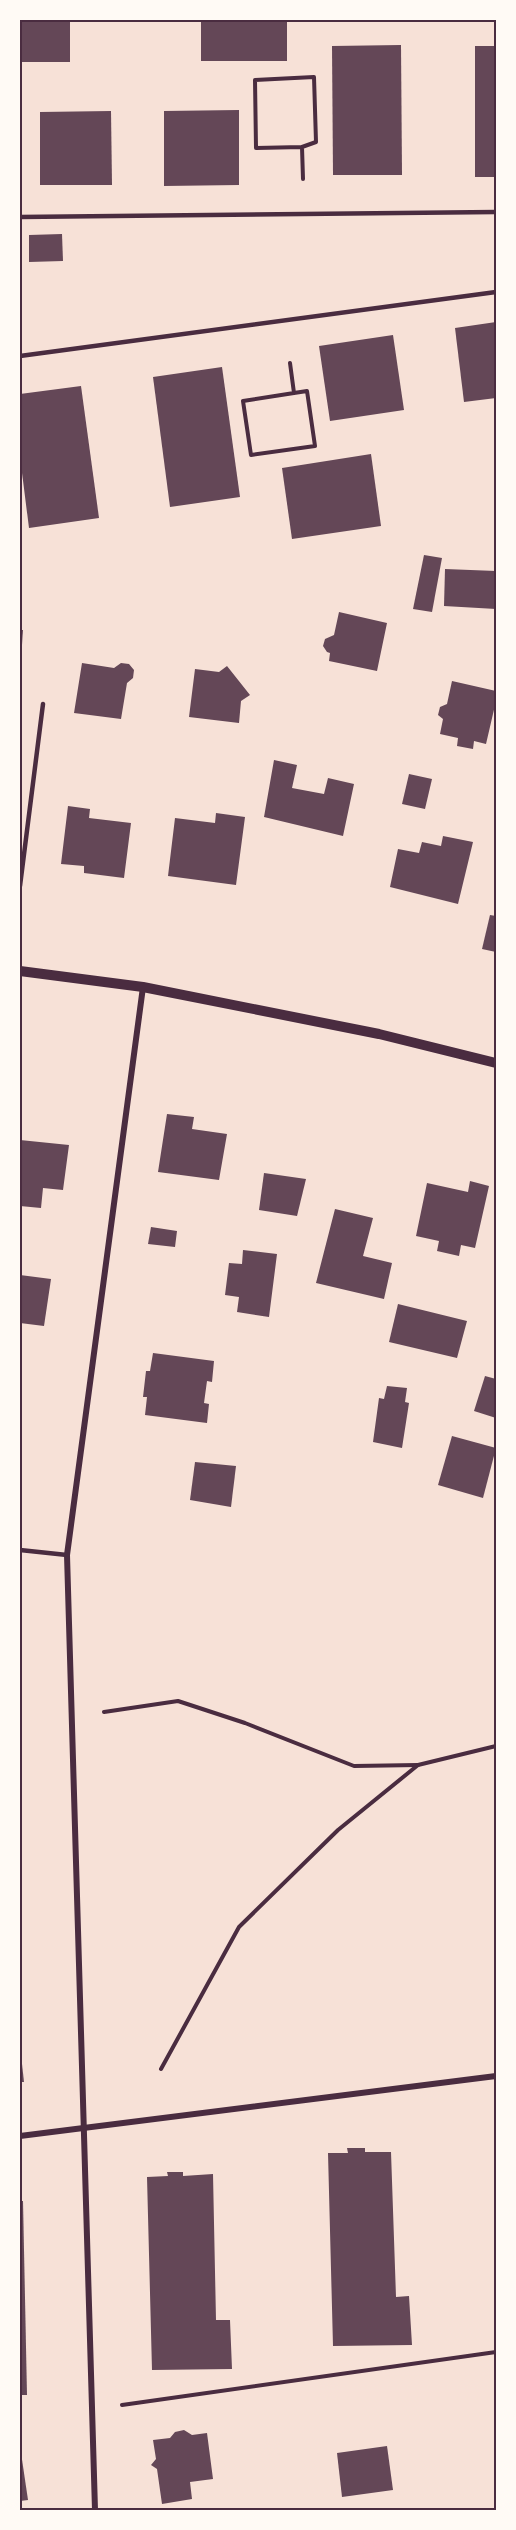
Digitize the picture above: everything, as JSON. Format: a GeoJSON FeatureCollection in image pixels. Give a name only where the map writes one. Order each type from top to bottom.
{"type":"FeatureCollection","features":[{"type":"Feature","properties":{"kind":"street"},"geometry":{"type":"LineString","coordinates":[[20,971],[143,987],[370,1032],[496,1063]]}},
{"type":"Feature","properties":{"kind":"street"},"geometry":{"type":"LineString","coordinates":[[94,2511],[67,1555],[143,987]]}},
{"type":"Feature","properties":{"kind":"street"},"geometry":{"type":"LineString","coordinates":[[20,2136],[496,2076]]}},
{"type":"Feature","properties":{"kind":"lane"},"geometry":{"type":"LineString","coordinates":[[20,217],[496,212]]}},
{"type":"Feature","properties":{"kind":"lane"},"geometry":{"type":"LineString","coordinates":[[20,356],[496,292]]}},
{"type":"Feature","properties":{"kind":"lane"},"geometry":{"type":"LineString","coordinates":[[20,886],[43,704]]}},
{"type":"Feature","properties":{"kind":"lane"},"geometry":{"type":"LineString","coordinates":[[20,1550],[67,1555]]}},
{"type":"Feature","properties":{"kind":"path"},"geometry":{"type":"LineString","coordinates":[[314,77],[316,142],[302,147],[256,147],[255,80],[314,77]]}},
{"type":"Feature","properties":{"kind":"path"},"geometry":{"type":"LineString","coordinates":[[302,147],[303,179]]}},
{"type":"Feature","properties":{"kind":"path"},"geometry":{"type":"LineString","coordinates":[[290,363],[294,393]]}},
{"type":"Feature","properties":{"kind":"path"},"geometry":{"type":"LineString","coordinates":[[307,391],[315,446],[251,455],[243,401],[294,393],[307,391]]}},
{"type":"Feature","properties":{"kind":"path"},"geometry":{"type":"LineString","coordinates":[[104,1712],[178,1701],[245,1723],[354,1766],[418,1765],[496,1746]]}},
{"type":"Feature","properties":{"kind":"path"},"geometry":{"type":"LineString","coordinates":[[161,2069],[239,1927],[338,1830],[418,1765]]}},
{"type":"Feature","properties":{"kind":"path"},"geometry":{"type":"LineString","coordinates":[[123,2405],[496,2352]]}},
{"type":"Feature","properties":{"kind":"building"},"geometry":{"type":"Polygon","coordinates":[[[20,20],[70,20],[70,62],[20,62],[20,20]]]}},
{"type":"Feature","properties":{"kind":"building"},"geometry":{"type":"Polygon","coordinates":[[[201,20],[287,20],[287,61],[201,61],[201,20]]]}},
{"type":"Feature","properties":{"kind":"building"},"geometry":{"type":"Polygon","coordinates":[[[401,45],[402,175],[333,175],[332,46],[401,45]]]}},
{"type":"Feature","properties":{"kind":"building"},"geometry":{"type":"Polygon","coordinates":[[[475,46],[496,46],[496,177],[475,177],[475,46]]]}},
{"type":"Feature","properties":{"kind":"building"},"geometry":{"type":"Polygon","coordinates":[[[239,110],[239,185],[164,186],[164,111],[239,110]]]}},
{"type":"Feature","properties":{"kind":"building"},"geometry":{"type":"Polygon","coordinates":[[[111,111],[112,185],[40,185],[40,112],[111,111]]]}},
{"type":"Feature","properties":{"kind":"building"},"geometry":{"type":"Polygon","coordinates":[[[62,234],[63,261],[29,262],[29,235],[62,234]]]}},
{"type":"Feature","properties":{"kind":"building"},"geometry":{"type":"Polygon","coordinates":[[[496,322],[496,398],[464,402],[455,328],[496,322]]]}},
{"type":"Feature","properties":{"kind":"building"},"geometry":{"type":"Polygon","coordinates":[[[393,335],[404,410],[330,421],[319,346],[393,335]]]}},
{"type":"Feature","properties":{"kind":"building"},"geometry":{"type":"Polygon","coordinates":[[[222,367],[240,497],[170,507],[153,377],[222,367]]]}},
{"type":"Feature","properties":{"kind":"building"},"geometry":{"type":"Polygon","coordinates":[[[81,386],[99,518],[29,528],[20,457],[20,394],[81,386]]]}},
{"type":"Feature","properties":{"kind":"building"},"geometry":{"type":"Polygon","coordinates":[[[371,454],[381,526],[292,539],[282,468],[371,454]]]}},
{"type":"Feature","properties":{"kind":"building"},"geometry":{"type":"Polygon","coordinates":[[[424,555],[442,558],[432,612],[413,609],[424,555]]]}},
{"type":"Feature","properties":{"kind":"building"},"geometry":{"type":"Polygon","coordinates":[[[445,569],[496,571],[496,609],[444,606],[445,569]]]}},
{"type":"Feature","properties":{"kind":"building"},"geometry":{"type":"Polygon","coordinates":[[[339,612],[387,623],[377,671],[329,661],[330,653],[323,646],[325,639],[334,635],[339,612]]]}},
{"type":"Feature","properties":{"kind":"building"},"geometry":{"type":"Polygon","coordinates":[[[20,630],[23,630],[21,659],[20,659],[20,630]]]}},
{"type":"Feature","properties":{"kind":"building"},"geometry":{"type":"Polygon","coordinates":[[[82,663],[114,668],[121,663],[129,664],[134,670],[133,678],[127,683],[121,719],[74,713],[82,663]]]}},
{"type":"Feature","properties":{"kind":"building"},"geometry":{"type":"Polygon","coordinates":[[[227,666],[250,695],[241,701],[239,723],[189,717],[195,669],[219,672],[227,666]]]}},
{"type":"Feature","properties":{"kind":"building"},"geometry":{"type":"Polygon","coordinates":[[[452,681],[496,691],[496,701],[486,744],[474,741],[473,749],[457,746],[458,738],[440,734],[443,719],[438,715],[440,707],[447,704],[452,681]]]}},
{"type":"Feature","properties":{"kind":"building"},"geometry":{"type":"Polygon","coordinates":[[[274,760],[297,765],[292,788],[324,794],[328,778],[354,784],[343,836],[264,817],[274,760]]]}},
{"type":"Feature","properties":{"kind":"building"},"geometry":{"type":"Polygon","coordinates":[[[409,774],[432,779],[425,809],[402,804],[409,774]]]}},
{"type":"Feature","properties":{"kind":"building"},"geometry":{"type":"Polygon","coordinates":[[[68,806],[90,809],[89,818],[131,823],[124,878],[84,873],[84,866],[61,864],[68,806]]]}},
{"type":"Feature","properties":{"kind":"building"},"geometry":{"type":"Polygon","coordinates":[[[216,813],[245,817],[236,885],[168,876],[175,818],[215,823],[216,813]]]}},
{"type":"Feature","properties":{"kind":"building"},"geometry":{"type":"Polygon","coordinates":[[[443,836],[473,842],[458,904],[390,887],[398,849],[419,853],[422,842],[441,846],[443,836]]]}},
{"type":"Feature","properties":{"kind":"building"},"geometry":{"type":"Polygon","coordinates":[[[490,915],[496,916],[496,952],[482,949],[490,915]]]}},
{"type":"Feature","properties":{"kind":"building"},"geometry":{"type":"Polygon","coordinates":[[[167,1114],[194,1117],[192,1129],[227,1134],[219,1180],[158,1172],[167,1114]]]}},
{"type":"Feature","properties":{"kind":"building"},"geometry":{"type":"Polygon","coordinates":[[[20,1140],[69,1145],[63,1190],[43,1188],[41,1208],[20,1206],[20,1140]]]}},
{"type":"Feature","properties":{"kind":"building"},"geometry":{"type":"Polygon","coordinates":[[[264,1173],[306,1179],[297,1216],[259,1210],[264,1173]]]}},
{"type":"Feature","properties":{"kind":"building"},"geometry":{"type":"Polygon","coordinates":[[[470,1181],[489,1186],[475,1248],[461,1245],[459,1256],[437,1251],[439,1241],[416,1236],[427,1183],[468,1192],[470,1181]]]}},
{"type":"Feature","properties":{"kind":"building"},"geometry":{"type":"Polygon","coordinates":[[[335,1209],[373,1218],[363,1256],[392,1263],[384,1299],[316,1283],[335,1209]]]}},
{"type":"Feature","properties":{"kind":"building"},"geometry":{"type":"Polygon","coordinates":[[[151,1227],[177,1231],[175,1247],[148,1244],[151,1227]]]}},
{"type":"Feature","properties":{"kind":"building"},"geometry":{"type":"Polygon","coordinates":[[[243,1250],[277,1254],[269,1317],[237,1312],[239,1297],[225,1295],[229,1263],[242,1264],[243,1250]]]}},
{"type":"Feature","properties":{"kind":"building"},"geometry":{"type":"Polygon","coordinates":[[[20,1275],[51,1279],[44,1326],[20,1323],[20,1275]]]}},
{"type":"Feature","properties":{"kind":"building"},"geometry":{"type":"Polygon","coordinates":[[[398,1304],[467,1321],[457,1358],[389,1342],[398,1304]]]}},
{"type":"Feature","properties":{"kind":"building"},"geometry":{"type":"Polygon","coordinates":[[[153,1353],[214,1361],[212,1382],[207,1381],[204,1403],[209,1404],[207,1423],[145,1415],[147,1397],[143,1397],[146,1371],[150,1371],[153,1353]]]}},
{"type":"Feature","properties":{"kind":"building"},"geometry":{"type":"Polygon","coordinates":[[[485,1376],[496,1379],[496,1418],[474,1411],[485,1376]]]}},
{"type":"Feature","properties":{"kind":"building"},"geometry":{"type":"Polygon","coordinates":[[[387,1386],[407,1388],[405,1402],[409,1403],[402,1448],[373,1442],[379,1398],[384,1399],[387,1386]]]}},
{"type":"Feature","properties":{"kind":"building"},"geometry":{"type":"Polygon","coordinates":[[[452,1436],[496,1448],[483,1498],[438,1485],[452,1436]]]}},
{"type":"Feature","properties":{"kind":"building"},"geometry":{"type":"Polygon","coordinates":[[[195,1462],[236,1466],[231,1507],[190,1500],[195,1462]]]}},
{"type":"Feature","properties":{"kind":"building"},"geometry":{"type":"Polygon","coordinates":[[[21,2055],[24,2082],[20,2082],[21,2055]]]}},
{"type":"Feature","properties":{"kind":"building"},"geometry":{"type":"Polygon","coordinates":[[[347,2148],[365,2148],[365,2152],[391,2152],[396,2297],[409,2296],[412,2345],[333,2346],[328,2153],[348,2153],[347,2148]]]}},
{"type":"Feature","properties":{"kind":"building"},"geometry":{"type":"Polygon","coordinates":[[[167,2172],[183,2172],[183,2176],[213,2174],[216,2320],[230,2320],[232,2369],[152,2370],[147,2177],[168,2176],[167,2172]]]}},
{"type":"Feature","properties":{"kind":"building"},"geometry":{"type":"Polygon","coordinates":[[[20,2201],[23,2201],[27,2395],[20,2395],[20,2201]]]}},
{"type":"Feature","properties":{"kind":"building"},"geometry":{"type":"Polygon","coordinates":[[[184,2430],[192,2435],[207,2433],[213,2479],[190,2482],[192,2499],[162,2504],[157,2469],[151,2465],[156,2459],[153,2440],[170,2438],[175,2432],[184,2430]]]}},
{"type":"Feature","properties":{"kind":"building"},"geometry":{"type":"Polygon","coordinates":[[[20,2446],[28,2500],[20,2501],[20,2446]]]}},
{"type":"Feature","properties":{"kind":"building"},"geometry":{"type":"Polygon","coordinates":[[[387,2446],[393,2490],[342,2497],[337,2453],[387,2446]]]}}]}
